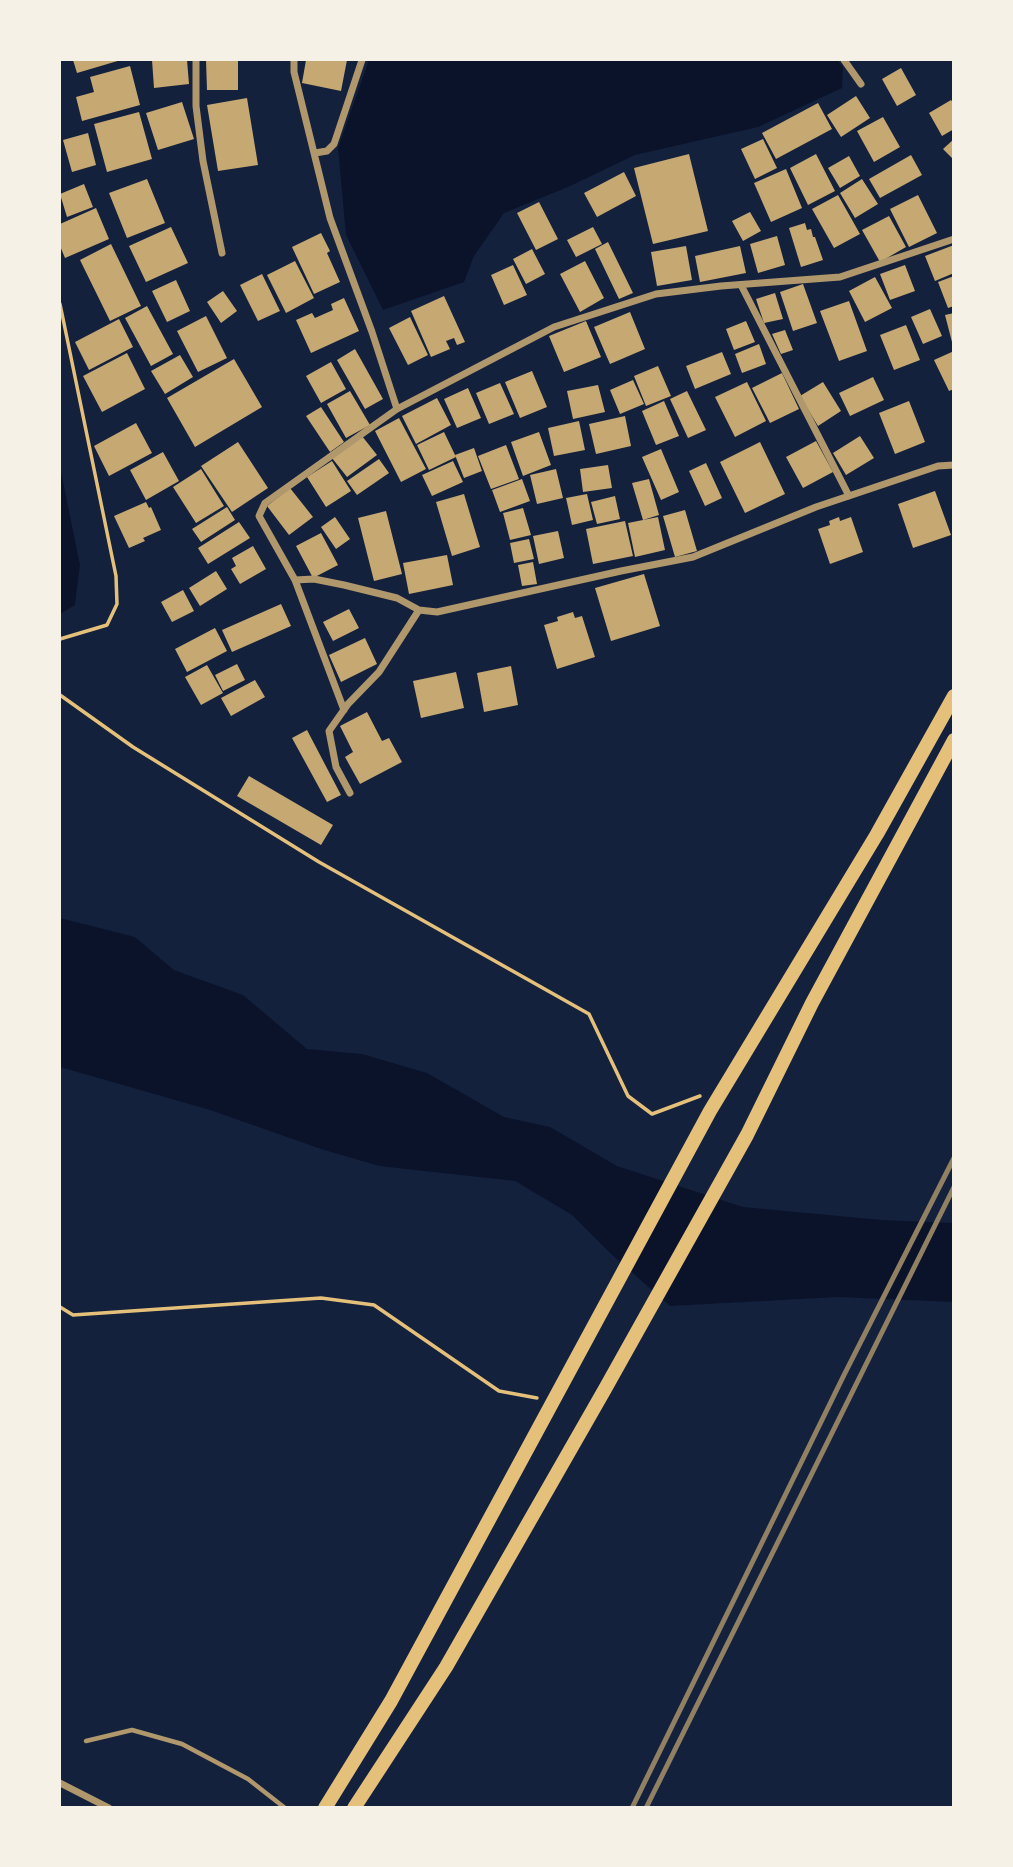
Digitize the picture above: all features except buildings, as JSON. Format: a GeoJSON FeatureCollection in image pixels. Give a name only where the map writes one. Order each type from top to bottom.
{"type":"FeatureCollection","features":[{"type":"Feature","properties":{"kind":"highway"},"geometry":{"type":"LineString","coordinates":[[325,1808],[391,1701],[710,1111],[870,846],[954,696]]}},
{"type":"Feature","properties":{"kind":"highway"},"geometry":{"type":"LineString","coordinates":[[354,1808],[446,1667],[605,1389],[747,1135],[812,1003],[954,740]]}},
{"type":"Feature","properties":{"kind":"street"},"geometry":{"type":"LineString","coordinates":[[196,60],[196,106],[203,161],[222,253]]}},
{"type":"Feature","properties":{"kind":"street"},"geometry":{"type":"LineString","coordinates":[[294,60],[294,72],[330,218],[397,409]]}},
{"type":"Feature","properties":{"kind":"street"},"geometry":{"type":"LineString","coordinates":[[315,153],[327,151],[334,144],[362,60]]}},
{"type":"Feature","properties":{"kind":"street"},"geometry":{"type":"LineString","coordinates":[[844,60],[861,84]]}},
{"type":"Feature","properties":{"kind":"street"},"geometry":{"type":"LineString","coordinates":[[344,710],[295,580],[259,516],[265,503],[397,409],[554,327],[656,294],[840,277],[954,239]]}},
{"type":"Feature","properties":{"kind":"street"},"geometry":{"type":"LineString","coordinates":[[741,285],[849,496]]}},
{"type":"Feature","properties":{"kind":"street"},"geometry":{"type":"LineString","coordinates":[[295,580],[314,579],[344,585],[397,598],[419,610],[437,612],[694,557],[816,507],[938,466],[954,465]]}},
{"type":"Feature","properties":{"kind":"street"},"geometry":{"type":"LineString","coordinates":[[350,793],[336,767],[329,731],[344,710],[379,672],[419,610]]}},
{"type":"Feature","properties":{"kind":"street"},"geometry":{"type":"LineString","coordinates":[[60,1783],[109,1808]]}},
{"type":"Feature","properties":{"kind":"lane"},"geometry":{"type":"LineString","coordinates":[[86,1741],[132,1730],[182,1744],[247,1779],[285,1808]]}},
{"type":"Feature","properties":{"kind":"path"},"geometry":{"type":"LineString","coordinates":[[60,304],[117,576],[117,604],[107,625],[60,639]]}},
{"type":"Feature","properties":{"kind":"path"},"geometry":{"type":"LineString","coordinates":[[60,695],[133,747],[319,862],[589,1014],[628,1097],[653,1114],[725,1086]]}},
{"type":"Feature","properties":{"kind":"path"},"geometry":{"type":"LineString","coordinates":[[60,1307],[73,1315],[321,1298],[374,1305],[499,1391],[552,1401]]}},
{"type":"Feature","properties":{"kind":"water"},"geometry":{"type":"Polygon","coordinates":[[[369,60],[837,60],[843,67],[842,88],[758,127],[635,155],[568,187],[504,213],[474,256],[464,282],[383,310],[346,235],[338,148],[369,60]]]}},
{"type":"Feature","properties":{"kind":"water"},"geometry":{"type":"Polygon","coordinates":[[[60,467],[80,565],[75,605],[60,614],[60,467]]]}},
{"type":"Feature","properties":{"kind":"water"},"geometry":{"type":"Polygon","coordinates":[[[60,918],[135,937],[174,970],[243,995],[307,1049],[362,1054],[427,1073],[504,1117],[550,1127],[617,1166],[743,1207],[882,1220],[953,1223],[953,1302],[838,1297],[670,1306],[572,1215],[515,1181],[379,1166],[321,1149],[210,1110],[60,1067],[60,918]]]}},
{"type":"Feature","properties":{"kind":"railway"},"geometry":{"type":"LineString","coordinates":[[632,1808],[844,1375],[954,1158]]}},
{"type":"Feature","properties":{"kind":"railway"},"geometry":{"type":"LineString","coordinates":[[646,1808],[954,1187]]}}]}
